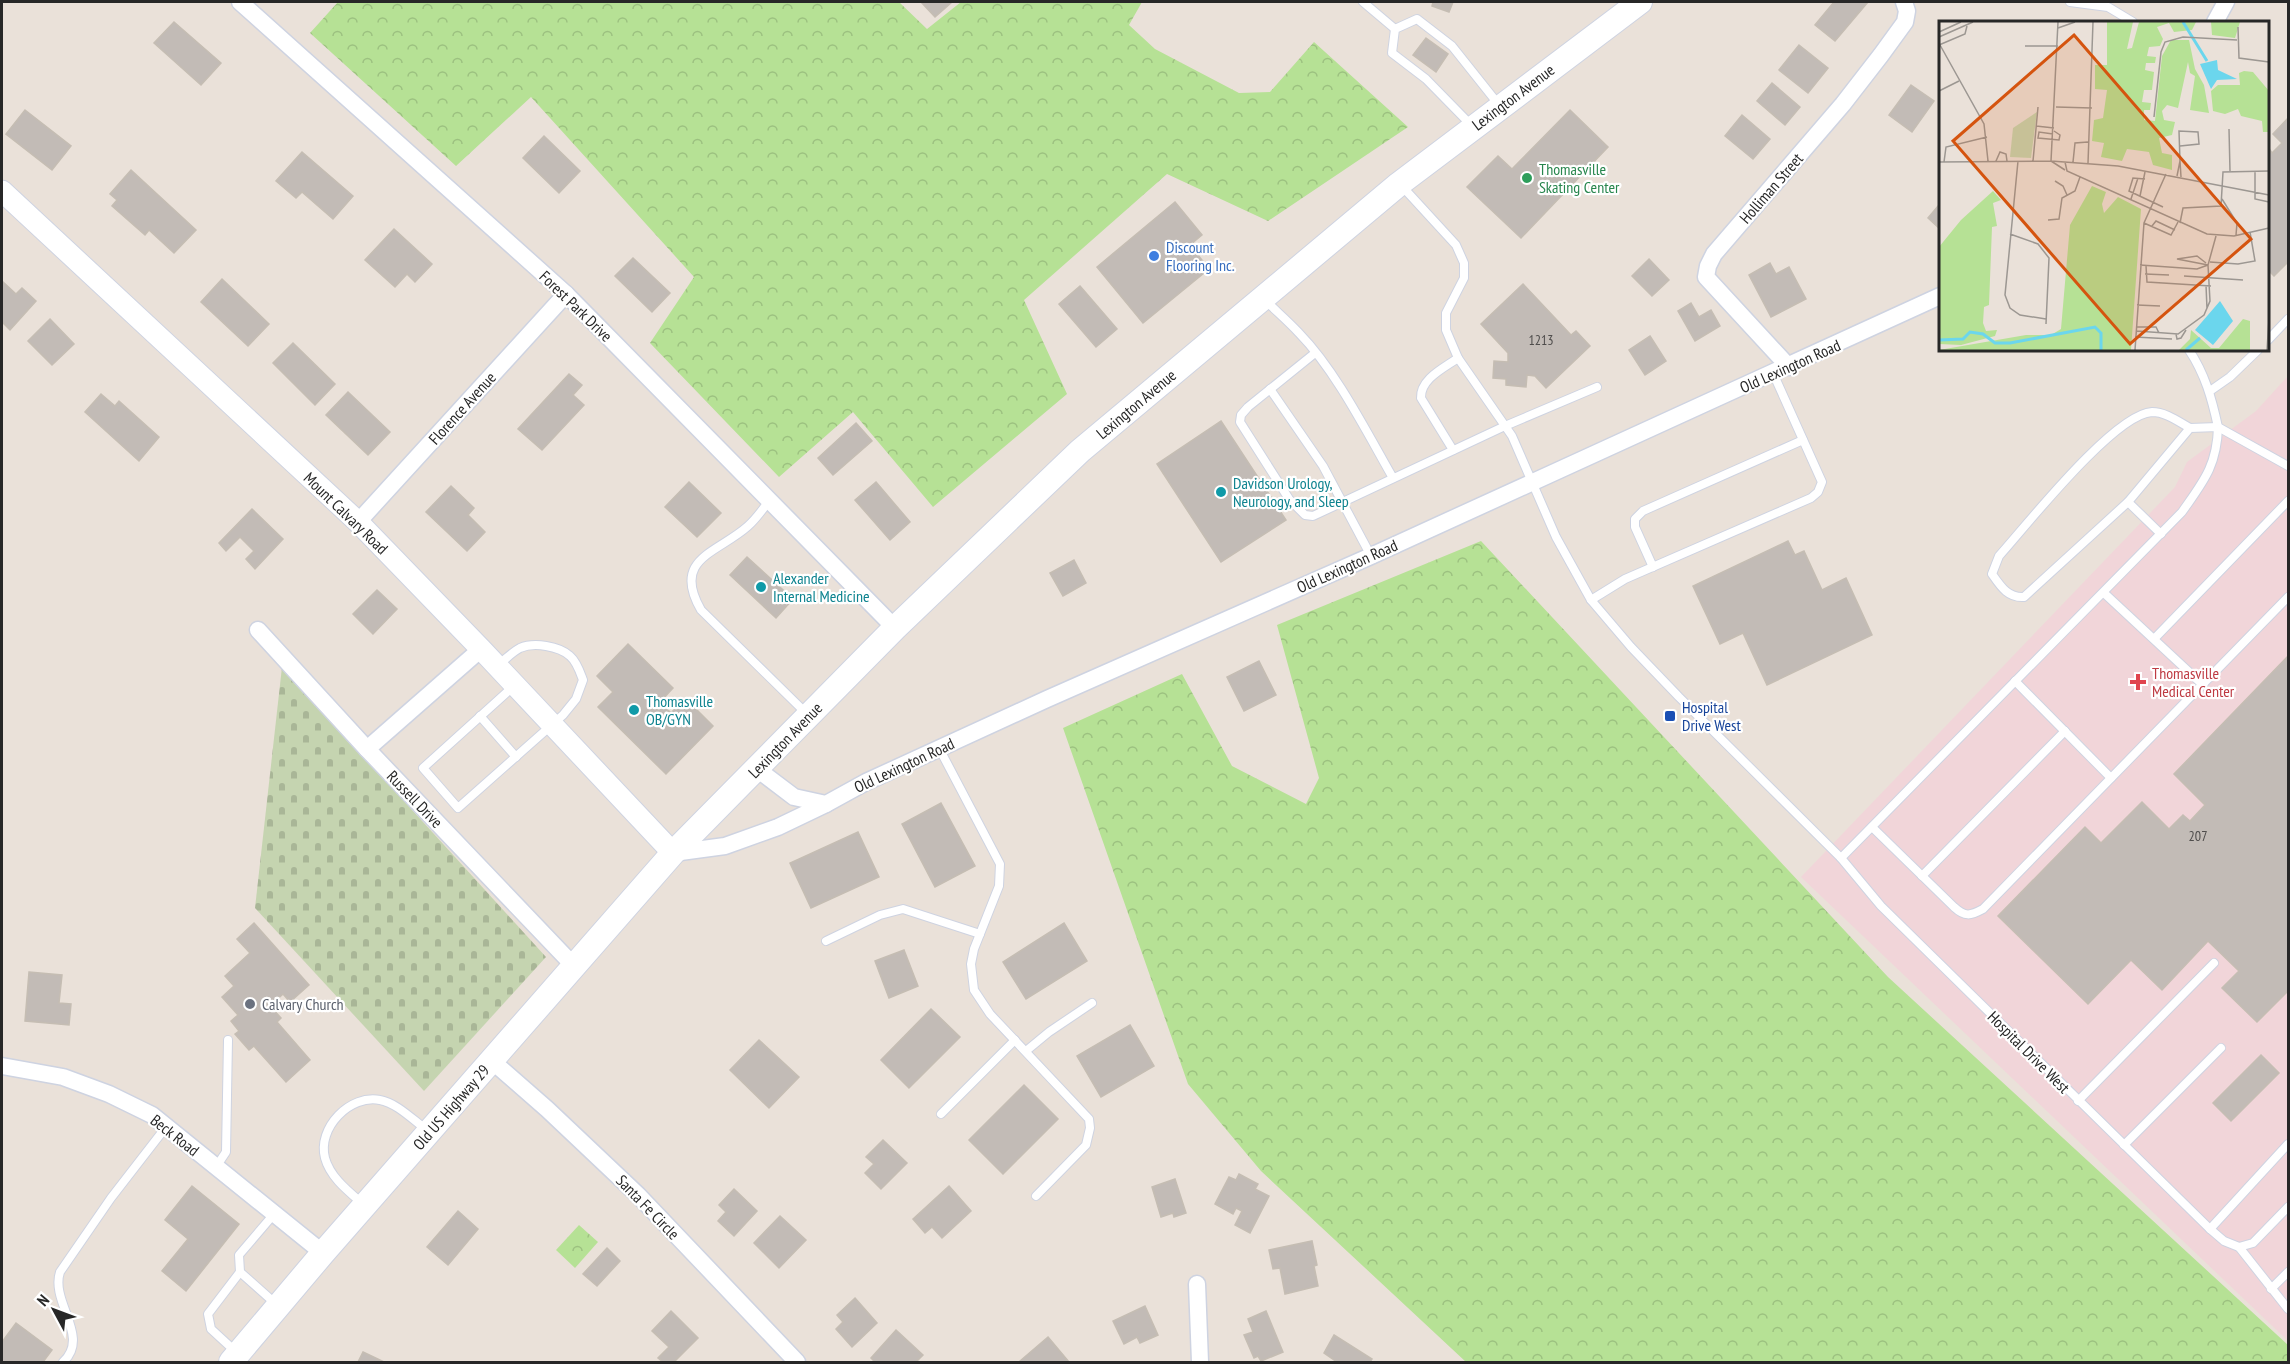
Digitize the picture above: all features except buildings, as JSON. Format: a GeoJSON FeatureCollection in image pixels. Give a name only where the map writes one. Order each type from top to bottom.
{"type":"FeatureCollection","features":[{"type":"Feature","properties":{"kind":"main road","name":"Lexington Avenue"},"geometry":{"type":"LineString","coordinates":[[673,853],[895,627],[1080,451],[1399,184],[1640,2]]}},
{"type":"Feature","properties":{"kind":"main road","name":"Old US Highway 29"},"geometry":{"type":"LineString","coordinates":[[235,1358],[323,1253],[673,853]]}},
{"type":"Feature","properties":{"kind":"street","name":"Forest Park Drive"},"geometry":{"type":"LineString","coordinates":[[240,2],[566,294],[895,627]]}},
{"type":"Feature","properties":{"kind":"street","name":"Holliman Street"},"geometry":{"type":"LineString","coordinates":[[1781,370],[1706,277],[1708,266],[1714,254],[1843,104],[1888,46],[1905,22],[1907,11],[1904,2]]}},
{"type":"Feature","properties":{"kind":"street"},"geometry":{"type":"LineString","coordinates":[[2216,21],[2226,2]]}},
{"type":"Feature","properties":{"kind":"street","name":"Mount Calvary Road"},"geometry":{"type":"LineString","coordinates":[[2,190],[358,522],[515,684],[673,853]]}},
{"type":"Feature","properties":{"kind":"street","name":"Florence Avenue"},"geometry":{"type":"LineString","coordinates":[[358,522],[566,294]]}},
{"type":"Feature","properties":{"kind":"street","name":"Old Lexington Road"},"geometry":{"type":"LineString","coordinates":[[673,853],[725,846],[778,827],[939,748],[1371,556],[1531,481],[1939,298]]}},
{"type":"Feature","properties":{"kind":"street","name":"Russell Drive"},"geometry":{"type":"LineString","coordinates":[[258,630],[367,749],[574,966]]}},
{"type":"Feature","properties":{"kind":"street"},"geometry":{"type":"LineString","coordinates":[[367,749],[481,649]]}},
{"type":"Feature","properties":{"kind":"street"},"geometry":{"type":"LineString","coordinates":[[757,769],[794,797],[826,804]]}},
{"type":"Feature","properties":{"kind":"street","name":"Santa Fe Circle"},"geometry":{"type":"LineString","coordinates":[[492,1061],[547,1108],[638,1195],[797,1362]]}},
{"type":"Feature","properties":{"kind":"street","name":"Beck Road"},"geometry":{"type":"LineString","coordinates":[[2,1066],[63,1077],[109,1094],[152,1115],[323,1253]]}},
{"type":"Feature","properties":{"kind":"street"},"geometry":{"type":"LineString","coordinates":[[1197,1284],[1200,1362]]}},
{"type":"Feature","properties":{"kind":"lane"},"geometry":{"type":"LineString","coordinates":[[1363,2],[1395,29]]}},
{"type":"Feature","properties":{"kind":"lane"},"geometry":{"type":"LineString","coordinates":[[2070,2],[2108,7],[2131,21]]}},
{"type":"Feature","properties":{"kind":"lane"},"geometry":{"type":"LineString","coordinates":[[1395,29],[1417,19],[1452,46],[1501,106]]}},
{"type":"Feature","properties":{"kind":"lane"},"geometry":{"type":"LineString","coordinates":[[1395,29],[1392,53],[1426,79],[1474,127]]}},
{"type":"Feature","properties":{"kind":"lane","name":"Hospital Drive West"},"geometry":{"type":"LineString","coordinates":[[1399,184],[1456,245],[1464,263],[1464,278],[1446,313],[1446,330],[1458,358],[1512,436],[1556,537],[1591,600],[1631,647],[1679,697],[1841,858],[1881,906],[2210,1229],[2224,1241],[2239,1247],[2289,1309]]}},
{"type":"Feature","properties":{"kind":"lane"},"geometry":{"type":"LineString","coordinates":[[1263,298],[1300,334],[1315,353],[1350,402],[1393,478]]}},
{"type":"Feature","properties":{"kind":"lane"},"geometry":{"type":"LineString","coordinates":[[2269,339],[2289,319]]}},
{"type":"Feature","properties":{"kind":"lane"},"geometry":{"type":"LineString","coordinates":[[1841,858],[2161,534],[2182,512],[2208,476],[2217,449],[2218,427],[2210,391],[2197,361],[2189,351]]}},
{"type":"Feature","properties":{"kind":"lane"},"geometry":{"type":"LineString","coordinates":[[2210,391],[2257,351]]}},
{"type":"Feature","properties":{"kind":"lane"},"geometry":{"type":"LineString","coordinates":[[1315,353],[1248,407],[1241,415],[1240,422],[1289,499],[1305,515],[1313,516],[1505,426],[1597,387]]}},
{"type":"Feature","properties":{"kind":"lane"},"geometry":{"type":"LineString","coordinates":[[1453,450],[1421,398],[1421,392],[1427,381],[1458,358]]}},
{"type":"Feature","properties":{"kind":"lane"},"geometry":{"type":"LineString","coordinates":[[1591,600],[1625,579],[1811,498],[1818,492],[1822,483],[1803,440],[1781,370]]}},
{"type":"Feature","properties":{"kind":"lane"},"geometry":{"type":"LineString","coordinates":[[1270,389],[1323,466],[1371,556]]}},
{"type":"Feature","properties":{"kind":"lane"},"geometry":{"type":"LineString","coordinates":[[2190,428],[2128,502],[2025,597],[2017,598],[2003,591],[1992,574],[1999,556],[2096,447],[2131,420],[2151,412],[2166,415],[2190,428],[2218,427],[2289,465]]}},
{"type":"Feature","properties":{"kind":"lane"},"geometry":{"type":"LineString","coordinates":[[1653,567],[1635,527],[1635,519],[1642,511],[1803,440]]}},
{"type":"Feature","properties":{"kind":"lane"},"geometry":{"type":"LineString","coordinates":[[769,501],[749,526],[709,552],[695,567],[690,581],[692,595],[701,610],[809,716]]}},
{"type":"Feature","properties":{"kind":"lane"},"geometry":{"type":"LineString","coordinates":[[2154,639],[2289,501]]}},
{"type":"Feature","properties":{"kind":"lane"},"geometry":{"type":"LineString","coordinates":[[2128,502],[2161,534]]}},
{"type":"Feature","properties":{"kind":"lane"},"geometry":{"type":"LineString","coordinates":[[2104,593],[2203,685]]}},
{"type":"Feature","properties":{"kind":"lane"},"geometry":{"type":"LineString","coordinates":[[1872,827],[1962,915],[1971,916],[1983,909],[2289,597]]}},
{"type":"Feature","properties":{"kind":"lane"},"geometry":{"type":"LineString","coordinates":[[497,666],[521,647],[538,645],[555,648],[569,655],[584,680],[576,699],[553,725],[458,808],[423,768],[515,684]]}},
{"type":"Feature","properties":{"kind":"lane"},"geometry":{"type":"LineString","coordinates":[[2015,681],[2111,778]]}},
{"type":"Feature","properties":{"kind":"lane"},"geometry":{"type":"LineString","coordinates":[[480,716],[516,757]]}},
{"type":"Feature","properties":{"kind":"lane"},"geometry":{"type":"LineString","coordinates":[[1922,876],[2065,731]]}},
{"type":"Feature","properties":{"kind":"lane"},"geometry":{"type":"LineString","coordinates":[[939,748],[1000,864],[999,886],[971,964],[974,990],[990,1014],[1089,1119],[1090,1128],[1086,1145],[1036,1197]]}},
{"type":"Feature","properties":{"kind":"lane"},"geometry":{"type":"LineString","coordinates":[[826,941],[880,915],[903,909],[980,934]]}},
{"type":"Feature","properties":{"kind":"lane"},"geometry":{"type":"LineString","coordinates":[[2078,1101],[2214,963]]}},
{"type":"Feature","properties":{"kind":"lane"},"geometry":{"type":"LineString","coordinates":[[1026,1052],[1049,1032],[1092,1003]]}},
{"type":"Feature","properties":{"kind":"lane"},"geometry":{"type":"LineString","coordinates":[[216,1167],[226,1152],[228,1040]]}},
{"type":"Feature","properties":{"kind":"lane"},"geometry":{"type":"LineString","coordinates":[[941,1114],[1015,1040]]}},
{"type":"Feature","properties":{"kind":"lane"},"geometry":{"type":"LineString","coordinates":[[2124,1145],[2221,1048]]}},
{"type":"Feature","properties":{"kind":"lane"},"geometry":{"type":"LineString","coordinates":[[366,1206],[345,1188],[331,1171],[324,1147],[330,1126],[352,1105],[365,1100],[382,1100],[400,1110],[429,1132]]}},
{"type":"Feature","properties":{"kind":"lane"},"geometry":{"type":"LineString","coordinates":[[63,1362],[73,1350],[74,1339],[57,1282],[60,1272],[111,1198],[166,1127]]}},
{"type":"Feature","properties":{"kind":"lane"},"geometry":{"type":"LineString","coordinates":[[2210,1229],[2289,1144]]}},
{"type":"Feature","properties":{"kind":"lane"},"geometry":{"type":"LineString","coordinates":[[2239,1247],[2253,1243],[2289,1207]]}},
{"type":"Feature","properties":{"kind":"lane"},"geometry":{"type":"LineString","coordinates":[[235,1358],[211,1329],[208,1314],[240,1272],[239,1255],[274,1214]]}},
{"type":"Feature","properties":{"kind":"lane"},"geometry":{"type":"LineString","coordinates":[[240,1272],[278,1306]]}},
{"type":"Feature","properties":{"kind":"lane"},"geometry":{"type":"LineString","coordinates":[[2271,1289],[2289,1272]]}},
{"type":"Feature","properties":{"kind":"shaded area","name":"Thomasville Medical Center"},"geometry":{"type":"Polygon","coordinates":[[[2288,376],[2288,1341],[1801,877],[2175,487],[2187,462],[2256,411],[2288,376]]]}},
{"type":"Feature","properties":{"kind":"green space"},"geometry":{"type":"Polygon","coordinates":[[[338,2],[899,2],[927,29],[961,2],[1142,2],[1129,25],[1155,49],[1239,93],[1270,92],[1314,42],[1408,127],[1268,221],[1167,174],[1024,300],[1067,394],[933,507],[853,412],[779,477],[650,343],[694,277],[531,97],[456,166],[310,33],[338,2]]]}},
{"type":"Feature","properties":{"kind":"green space"},"geometry":{"type":"Polygon","coordinates":[[[1481,541],[1888,977],[2288,1345],[2288,1362],[1466,1362],[1261,1171],[1188,1084],[1063,728],[1182,674],[1232,766],[1306,804],[1319,778],[1277,625],[1481,541]]]}},
{"type":"Feature","properties":{"kind":"green space"},"geometry":{"type":"Polygon","coordinates":[[[282,667],[546,957],[424,1091],[255,908],[282,667]]]}},
{"type":"Feature","properties":{"kind":"green space"},"geometry":{"type":"Polygon","coordinates":[[[579,1225],[598,1242],[575,1268],[556,1250],[579,1225]]]}},
{"type":"Feature","properties":{"kind":"place","name":"Thomasville Skating Center"},"geometry":{"type":"Point","coordinates":[1527,178]}},
{"type":"Feature","properties":{"kind":"place","name":"Discount Flooring Inc."},"geometry":{"type":"Point","coordinates":[1154,256]}},
{"type":"Feature","properties":{"kind":"place","name":"Davidson Urology, Neurology, and Sleep"},"geometry":{"type":"Point","coordinates":[1221,492]}},
{"type":"Feature","properties":{"kind":"place","name":"Alexander Internal Medicine"},"geometry":{"type":"Point","coordinates":[761,587]}},
{"type":"Feature","properties":{"kind":"place","name":"Thomasville Medical Center"},"geometry":{"type":"Point","coordinates":[2138,682]}},
{"type":"Feature","properties":{"kind":"place","name":"Thomasville OB/GYN"},"geometry":{"type":"Point","coordinates":[634,710]}},
{"type":"Feature","properties":{"kind":"place","name":"Hospital Drive West"},"geometry":{"type":"Point","coordinates":[1670,716]}},
{"type":"Feature","properties":{"kind":"place","name":"Calvary Church"},"geometry":{"type":"Point","coordinates":[250,1004]}}]}
